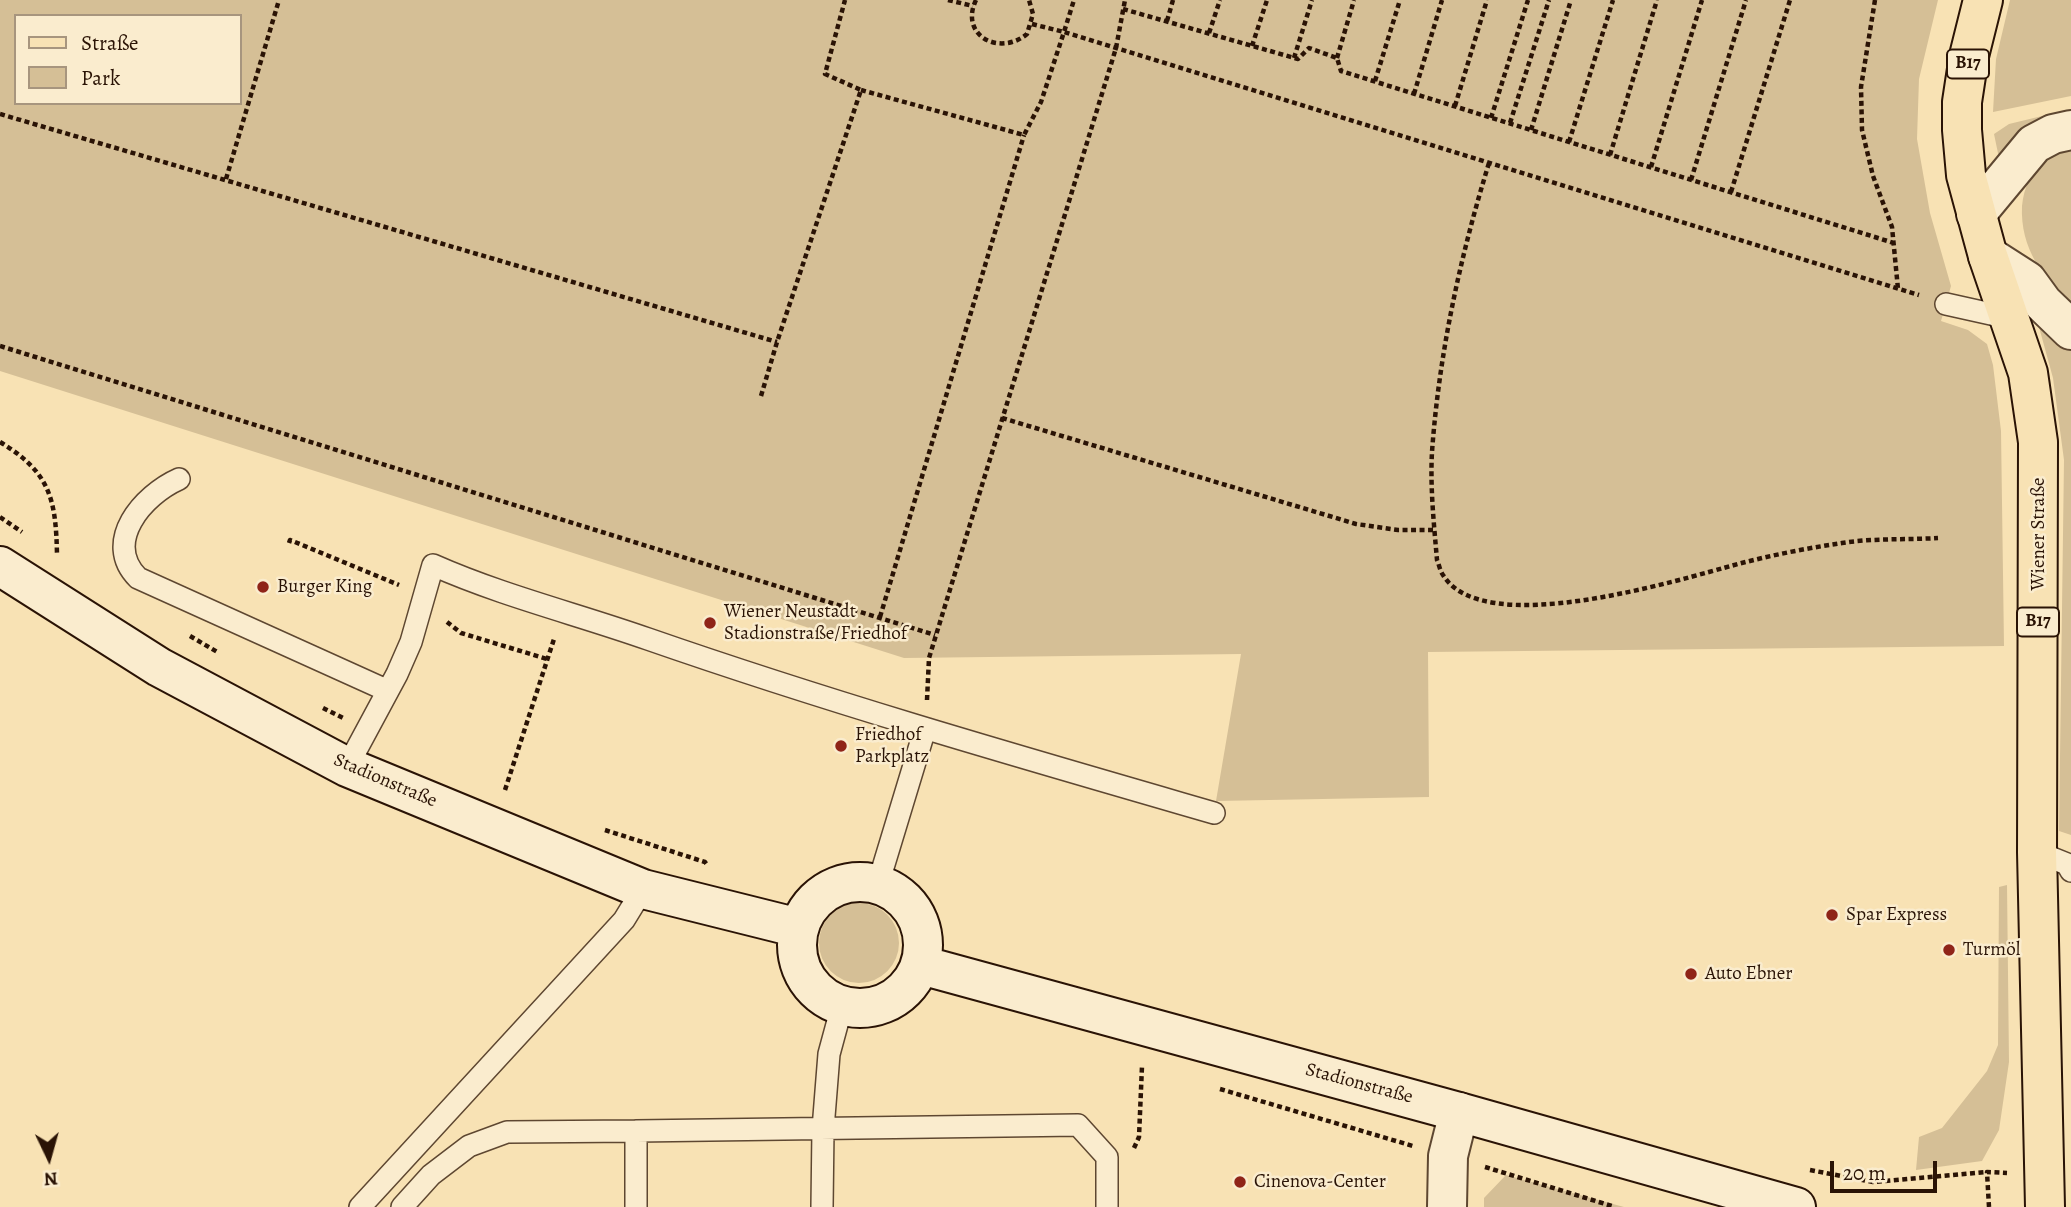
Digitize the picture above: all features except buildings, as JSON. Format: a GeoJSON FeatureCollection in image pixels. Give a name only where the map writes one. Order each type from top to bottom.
{"type":"FeatureCollection","features":[{"type":"Feature","properties":{"kind":"main road","name":"Wiener Straße"},"geometry":{"type":"LineString","coordinates":[[1983,0],[1969,56],[1962,102],[1966,175],[1988,256],[2028,373],[2038,442],[2038,852],[2045,1207]]}},
{"type":"Feature","properties":{"kind":"street"},"geometry":{"type":"LineString","coordinates":[[1976,214],[2034,144],[2053,134],[2071,130]]}},
{"type":"Feature","properties":{"kind":"street"},"geometry":{"type":"LineString","coordinates":[[1988,256],[2027,281],[2043,303],[2071,330]]}},
{"type":"Feature","properties":{"kind":"street","name":"Stadionstraße"},"geometry":{"type":"LineString","coordinates":[[0,566],[159,667],[347,766],[643,889],[799,929]]}},
{"type":"Feature","properties":{"kind":"street"},"geometry":{"type":"LineString","coordinates":[[858,882],[877,884],[900,896],[917,916],[923,939],[920,965],[911,984],[891,1000],[864,1008],[842,1006],[819,993],[804,974],[797,949],[799,929],[809,908],[830,890],[858,882]]}},
{"type":"Feature","properties":{"kind":"street","name":"Stadionstraße"},"geometry":{"type":"LineString","coordinates":[[920,965],[1796,1207]]}},
{"type":"Feature","properties":{"kind":"street"},"geometry":{"type":"LineString","coordinates":[[1447,1207],[1448,1156],[1460,1112]]}},
{"type":"Feature","properties":{"kind":"lane"},"geometry":{"type":"LineString","coordinates":[[1946,303],[2009,318]]}},
{"type":"Feature","properties":{"kind":"lane"},"geometry":{"type":"LineString","coordinates":[[179,478],[164,485],[143,505],[125,532],[123,555],[128,568],[138,578],[386,690]]}},
{"type":"Feature","properties":{"kind":"lane"},"geometry":{"type":"LineString","coordinates":[[347,766],[397,674],[411,642],[433,565],[478,585],[783,685],[1214,813]]}},
{"type":"Feature","properties":{"kind":"lane"},"geometry":{"type":"LineString","coordinates":[[877,884],[925,729]]}},
{"type":"Feature","properties":{"kind":"lane"},"geometry":{"type":"LineString","coordinates":[[2038,852],[2067,864],[2071,871]]}},
{"type":"Feature","properties":{"kind":"lane"},"geometry":{"type":"LineString","coordinates":[[360,1207],[624,920],[643,889]]}},
{"type":"Feature","properties":{"kind":"lane"},"geometry":{"type":"LineString","coordinates":[[822,1207],[823,1129],[829,1054],[842,1006]]}},
{"type":"Feature","properties":{"kind":"lane"},"geometry":{"type":"LineString","coordinates":[[402,1207],[431,1175],[469,1146],[507,1132],[1078,1125],[1107,1157],[1107,1207]]}},
{"type":"Feature","properties":{"kind":"lane"},"geometry":{"type":"LineString","coordinates":[[636,1131],[636,1207]]}},
{"type":"Feature","properties":{"kind":"path"},"geometry":{"type":"LineString","coordinates":[[226,180],[279,0]]}},
{"type":"Feature","properties":{"kind":"path"},"geometry":{"type":"LineString","coordinates":[[845,0],[825,74],[861,90],[1024,135]]}},
{"type":"Feature","properties":{"kind":"path"},"geometry":{"type":"LineString","coordinates":[[948,0],[973,6]]}},
{"type":"Feature","properties":{"kind":"path"},"geometry":{"type":"LineString","coordinates":[[976,0],[972,16],[980,36],[988,42],[1009,44],[1019,41],[1027,34],[1032,24],[1033,14],[1029,0]]}},
{"type":"Feature","properties":{"kind":"path"},"geometry":{"type":"LineString","coordinates":[[880,617],[1024,135],[1041,102],[1074,0]]}},
{"type":"Feature","properties":{"kind":"path"},"geometry":{"type":"LineString","coordinates":[[925,729],[929,657],[935,635],[1116,48],[1125,0]]}},
{"type":"Feature","properties":{"kind":"path"},"geometry":{"type":"LineString","coordinates":[[1167,21],[1173,0]]}},
{"type":"Feature","properties":{"kind":"path"},"geometry":{"type":"LineString","coordinates":[[1209,33],[1220,0]]}},
{"type":"Feature","properties":{"kind":"path"},"geometry":{"type":"LineString","coordinates":[[1252,46],[1267,0]]}},
{"type":"Feature","properties":{"kind":"path"},"geometry":{"type":"LineString","coordinates":[[1294,58],[1312,0]]}},
{"type":"Feature","properties":{"kind":"path"},"geometry":{"type":"LineString","coordinates":[[1354,0],[1336,58],[1340,71],[1894,243]]}},
{"type":"Feature","properties":{"kind":"path"},"geometry":{"type":"LineString","coordinates":[[1375,81],[1400,0]]}},
{"type":"Feature","properties":{"kind":"path"},"geometry":{"type":"LineString","coordinates":[[1414,94],[1442,0]]}},
{"type":"Feature","properties":{"kind":"path"},"geometry":{"type":"LineString","coordinates":[[1455,106],[1487,0]]}},
{"type":"Feature","properties":{"kind":"path"},"geometry":{"type":"LineString","coordinates":[[1491,118],[1528,0]]}},
{"type":"Feature","properties":{"kind":"path"},"geometry":{"type":"LineString","coordinates":[[1510,124],[1549,0]]}},
{"type":"Feature","properties":{"kind":"path"},"geometry":{"type":"LineString","coordinates":[[1531,130],[1572,0]]}},
{"type":"Feature","properties":{"kind":"path"},"geometry":{"type":"LineString","coordinates":[[1569,142],[1613,0]]}},
{"type":"Feature","properties":{"kind":"path"},"geometry":{"type":"LineString","coordinates":[[1610,155],[1657,0]]}},
{"type":"Feature","properties":{"kind":"path"},"geometry":{"type":"LineString","coordinates":[[1651,167],[1702,0]]}},
{"type":"Feature","properties":{"kind":"path"},"geometry":{"type":"LineString","coordinates":[[1691,180],[1746,0]]}},
{"type":"Feature","properties":{"kind":"path"},"geometry":{"type":"LineString","coordinates":[[1731,192],[1790,0]]}},
{"type":"Feature","properties":{"kind":"path"},"geometry":{"type":"LineString","coordinates":[[1875,0],[1861,87],[1862,130],[1872,176],[1892,227],[1898,289]]}},
{"type":"Feature","properties":{"kind":"path"},"geometry":{"type":"LineString","coordinates":[[1123,9],[1298,59],[1309,48],[1336,58]]}},
{"type":"Feature","properties":{"kind":"path"},"geometry":{"type":"LineString","coordinates":[[1032,24],[1946,303]]}},
{"type":"Feature","properties":{"kind":"path"},"geometry":{"type":"LineString","coordinates":[[761,396],[861,90]]}},
{"type":"Feature","properties":{"kind":"path"},"geometry":{"type":"LineString","coordinates":[[0,114],[777,342]]}},
{"type":"Feature","properties":{"kind":"path"},"geometry":{"type":"LineString","coordinates":[[1489,163],[1466,237],[1444,350],[1432,455],[1437,560],[1443,575],[1460,591],[1480,600],[1505,604],[1556,604],[1622,594],[1741,563],[1844,543],[1938,538]]}},
{"type":"Feature","properties":{"kind":"path"},"geometry":{"type":"LineString","coordinates":[[0,346],[935,635]]}},
{"type":"Feature","properties":{"kind":"path"},"geometry":{"type":"LineString","coordinates":[[1002,418],[1356,524],[1398,530],[1435,530]]}},
{"type":"Feature","properties":{"kind":"path"},"geometry":{"type":"LineString","coordinates":[[0,442],[23,456],[45,481],[56,519],[57,555]]}},
{"type":"Feature","properties":{"kind":"path"},"geometry":{"type":"LineString","coordinates":[[505,790],[563,612]]}},
{"type":"Feature","properties":{"kind":"path"},"geometry":{"type":"LineString","coordinates":[[1130,1062],[1155,1070]]}},
{"type":"Feature","properties":{"kind":"path"},"geometry":{"type":"LineString","coordinates":[[1107,1157],[1134,1148],[1139,1137],[1142,1066]]}},
{"type":"Feature","properties":{"kind":"path"},"geometry":{"type":"LineString","coordinates":[[1208,1085],[1615,1207]]}},
{"type":"Feature","properties":{"kind":"path"},"geometry":{"type":"LineString","coordinates":[[1873,1182],[1987,1172]]}},
{"type":"Feature","properties":{"kind":"green space"},"geometry":{"type":"Polygon","coordinates":[[[0,0],[1938,0],[1919,79],[1917,139],[1930,213],[1951,286],[1941,321],[1968,330],[1987,344],[1993,365],[2001,431],[2004,646],[1428,652],[1429,797],[1216,801],[1241,654],[904,658],[0,371],[0,0]]]}},
{"type":"Feature","properties":{"kind":"green space"},"geometry":{"type":"Polygon","coordinates":[[[2010,0],[2071,0],[2071,96],[1993,112],[1996,59],[2010,0]]]}},
{"type":"Feature","properties":{"kind":"green space"},"geometry":{"type":"Polygon","coordinates":[[[2071,109],[2071,114],[1999,158],[1994,134],[2009,124],[2071,109]]]}},
{"type":"Feature","properties":{"kind":"green space"},"geometry":{"type":"Polygon","coordinates":[[[2071,147],[2071,306],[2051,284],[2029,249],[2022,221],[2022,206],[2024,192],[2036,169],[2052,155],[2071,147]]]}},
{"type":"Feature","properties":{"kind":"green space"},"geometry":{"type":"Polygon","coordinates":[[[2046,324],[2071,345],[2071,835],[2059,831],[2064,460],[2053,378],[2039,327],[2046,324]]]}},
{"type":"Feature","properties":{"kind":"green space"},"geometry":{"type":"Polygon","coordinates":[[[2007,885],[2009,1062],[1999,1130],[1982,1161],[1916,1170],[1919,1137],[1942,1128],[1987,1071],[1998,1045],[1999,887],[2007,885]]]}},
{"type":"Feature","properties":{"kind":"green space"},"geometry":{"type":"Polygon","coordinates":[[[859,903],[874,906],[887,915],[896,928],[899,943],[896,958],[887,971],[874,980],[859,983],[844,980],[831,971],[822,958],[819,943],[822,928],[831,915],[844,906],[859,903]]]}},
{"type":"Feature","properties":{"kind":"green space"},"geometry":{"type":"Polygon","coordinates":[[[1506,1175],[1624,1207],[1484,1207],[1484,1198],[1506,1175]]]}},
{"type":"Feature","properties":{"kind":"place","name":"Burger King"},"geometry":{"type":"Point","coordinates":[263,587]}},
{"type":"Feature","properties":{"kind":"place","name":"Wiener Neustadt Stadionstraße/Friedhof"},"geometry":{"type":"Point","coordinates":[710,623]}},
{"type":"Feature","properties":{"kind":"place","name":"Friedhof Parkplatz"},"geometry":{"type":"Point","coordinates":[841,746]}},
{"type":"Feature","properties":{"kind":"place","name":"Spar Express"},"geometry":{"type":"Point","coordinates":[1832,915]}},
{"type":"Feature","properties":{"kind":"place","name":"Turmöl"},"geometry":{"type":"Point","coordinates":[1949,950]}},
{"type":"Feature","properties":{"kind":"place","name":"Auto Ebner"},"geometry":{"type":"Point","coordinates":[1691,974]}},
{"type":"Feature","properties":{"kind":"place","name":"Cinenova-Center"},"geometry":{"type":"Point","coordinates":[1240,1182]}}]}
